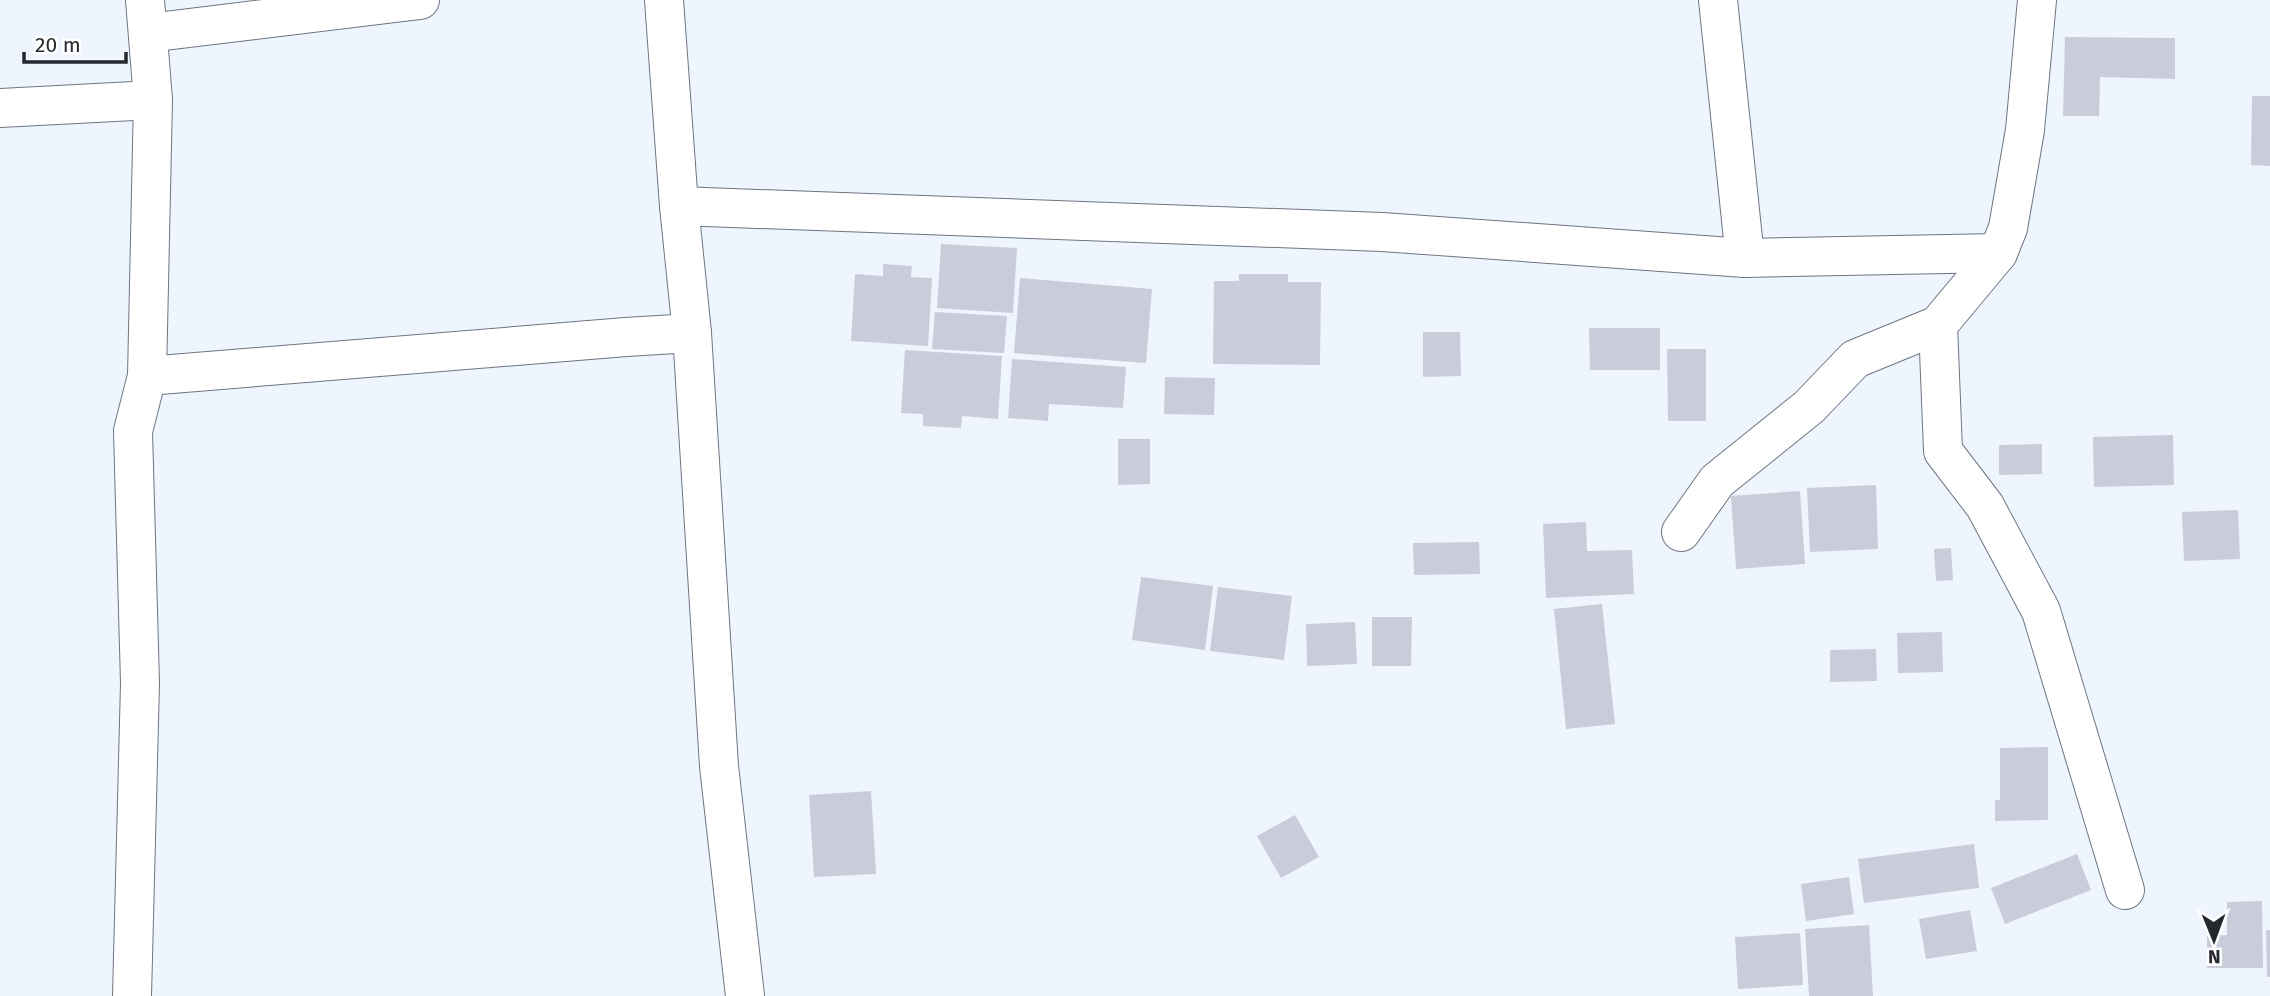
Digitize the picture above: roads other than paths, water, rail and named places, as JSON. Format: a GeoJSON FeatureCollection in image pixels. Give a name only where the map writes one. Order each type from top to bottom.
{"type":"FeatureCollection","features":[{"type":"Feature","properties":{"kind":"street"},"geometry":{"type":"LineString","coordinates":[[132,996],[140,683],[133,431],[147,376],[153,100],[147,17],[420,0]]}},
{"type":"Feature","properties":{"kind":"street"},"geometry":{"type":"LineString","coordinates":[[664,0],[679,206],[692,333],[719,766],[745,996]]}},
{"type":"Feature","properties":{"kind":"street"},"geometry":{"type":"LineString","coordinates":[[1718,0],[1745,258]]}},
{"type":"Feature","properties":{"kind":"street"},"geometry":{"type":"LineString","coordinates":[[1681,532],[1717,481],[1809,407],[1855,359],[1938,325],[1998,253],[2008,228],[2025,130],[2036,0]]}},
{"type":"Feature","properties":{"kind":"street"},"geometry":{"type":"LineString","coordinates":[[0,108],[153,100]]}},
{"type":"Feature","properties":{"kind":"street"},"geometry":{"type":"LineString","coordinates":[[679,206],[1382,232],[1745,258],[1998,253]]}},
{"type":"Feature","properties":{"kind":"street"},"geometry":{"type":"LineString","coordinates":[[1938,325],[1944,451],[1984,506],[2041,611],[2125,890]]}},
{"type":"Feature","properties":{"kind":"street"},"geometry":{"type":"LineString","coordinates":[[147,376],[692,333]]}}]}
